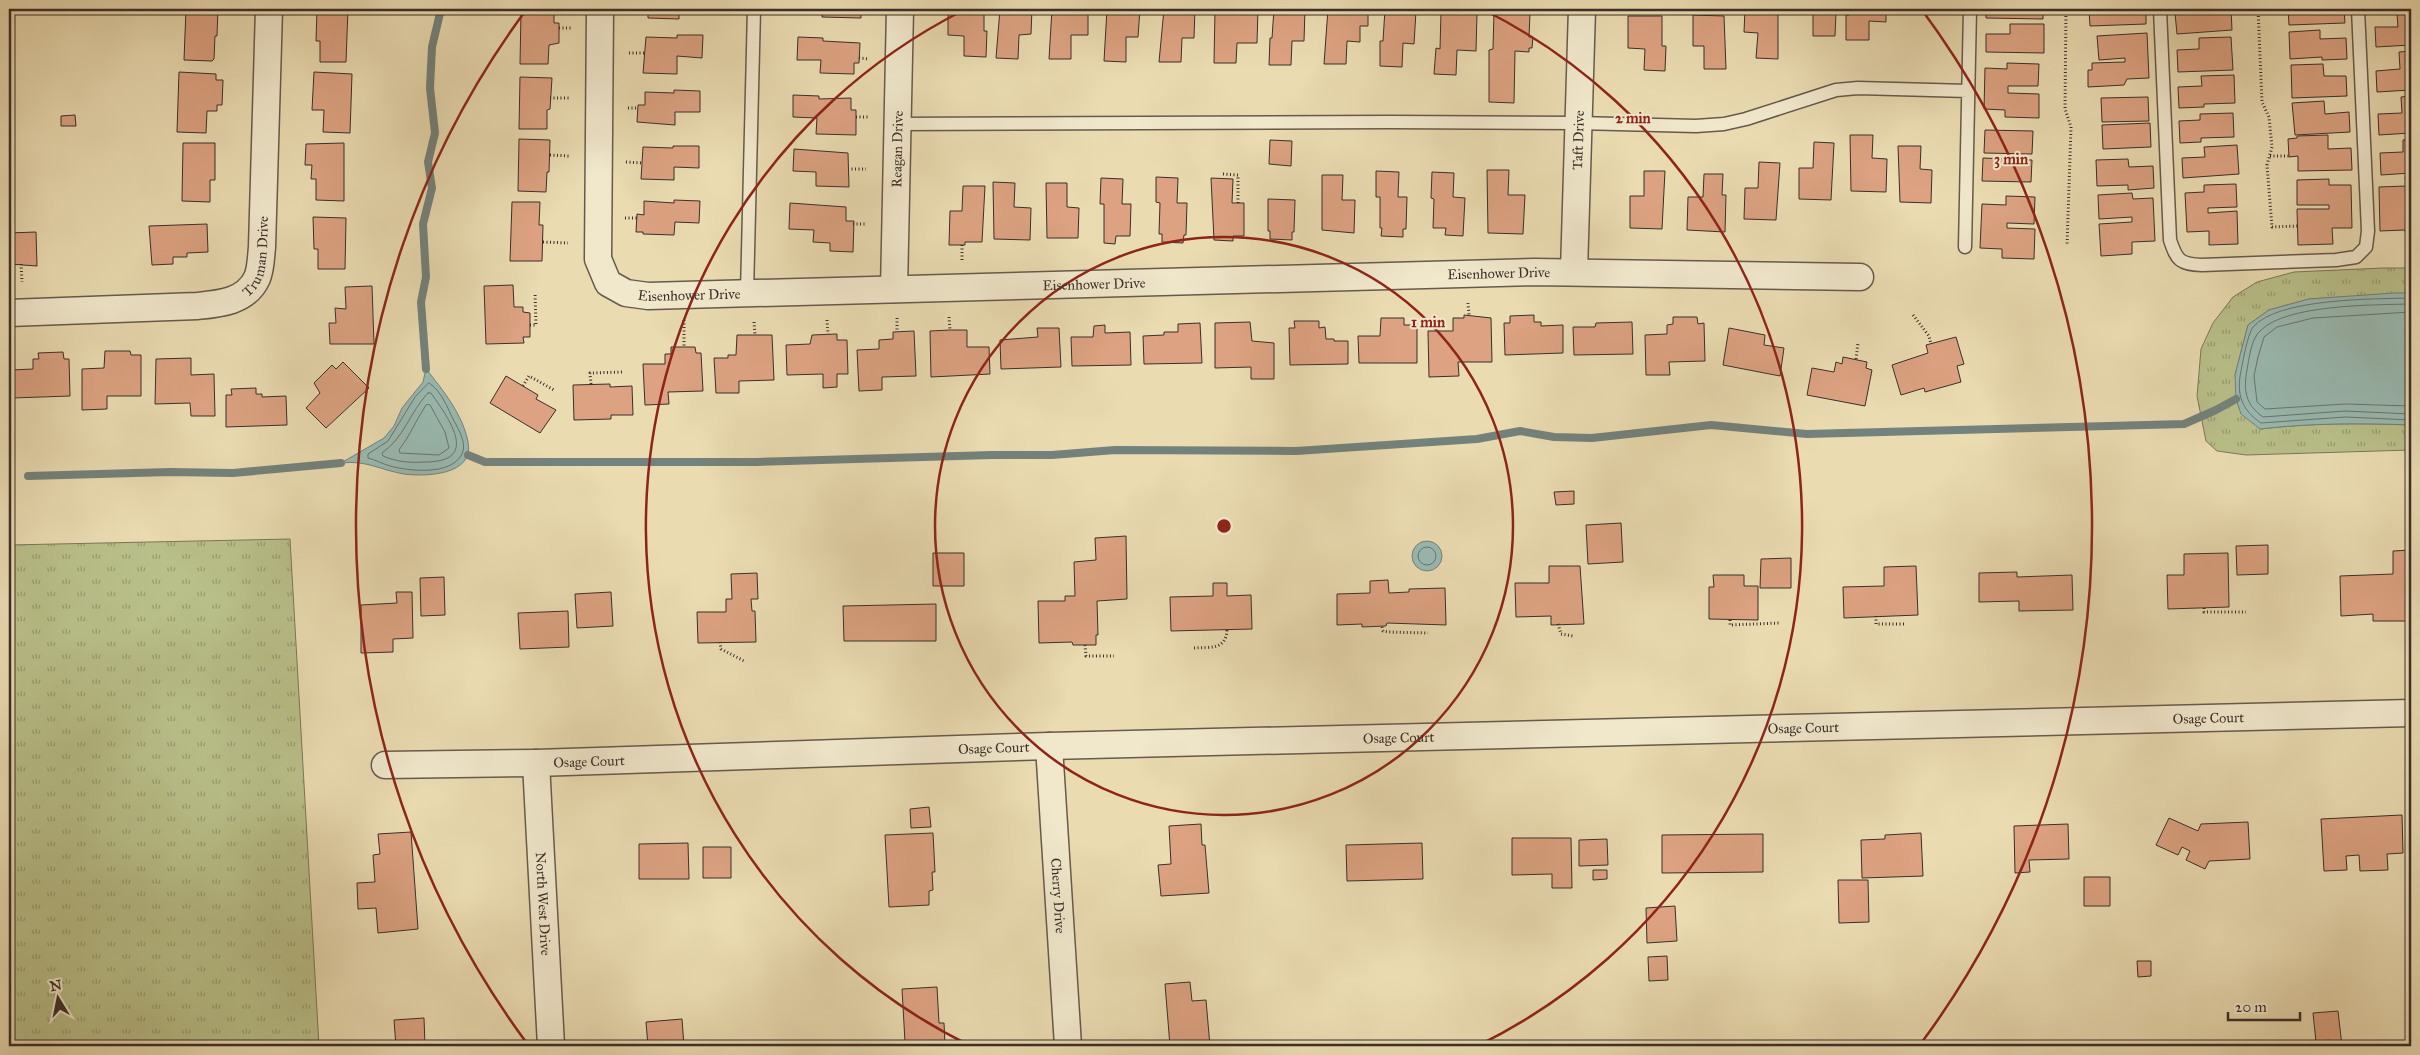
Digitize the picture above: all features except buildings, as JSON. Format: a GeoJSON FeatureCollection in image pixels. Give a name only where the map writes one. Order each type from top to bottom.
{"type":"FeatureCollection","features":[{"type":"Feature","properties":{"kind":"street","name":"Truman Drive"},"geometry":{"type":"LineString","coordinates":[[9,313],[196,306],[221,304],[243,296],[257,278],[262,247],[268,9]]}},
{"type":"Feature","properties":{"kind":"street","name":"Eisenhower Drive"},"geometry":{"type":"LineString","coordinates":[[600,9],[598,259],[608,283],[626,293],[648,296],[1574,271],[1860,277]]}},
{"type":"Feature","properties":{"kind":"street","name":"Reagan Drive"},"geometry":{"type":"LineString","coordinates":[[894,289],[896,124],[900,9]]}},
{"type":"Feature","properties":{"kind":"street","name":"Taft Drive"},"geometry":{"type":"LineString","coordinates":[[1574,271],[1582,9]]}},
{"type":"Feature","properties":{"kind":"street","name":"Osage Court"},"geometry":{"type":"LineString","coordinates":[[385,765],[536,763],[1049,746],[2411,712]]}},
{"type":"Feature","properties":{"kind":"street","name":"Cherry Drive"},"geometry":{"type":"LineString","coordinates":[[1049,746],[1068,1046]]}},
{"type":"Feature","properties":{"kind":"street","name":"North West Drive"},"geometry":{"type":"LineString","coordinates":[[536,763],[552,1046]]}},
{"type":"Feature","properties":{"kind":"lane"},"geometry":{"type":"LineString","coordinates":[[747,293],[754,9]]}},
{"type":"Feature","properties":{"kind":"lane"},"geometry":{"type":"LineString","coordinates":[[1965,247],[1970,9]]}},
{"type":"Feature","properties":{"kind":"lane"},"geometry":{"type":"LineString","coordinates":[[2160,9],[2170,240],[2175,256],[2185,264],[2202,265],[2336,260],[2356,257],[2366,247],[2368,231],[2358,9]]}},
{"type":"Feature","properties":{"kind":"lane"},"geometry":{"type":"LineString","coordinates":[[896,124],[1578,123],[1711,125],[1746,119],[1826,92],[1844,89],[1968,91]]}},
{"type":"Feature","properties":{"kind":"path"},"geometry":{"type":"LineString","coordinates":[[2066,9],[2065,109],[2071,127],[2066,246]]}},
{"type":"Feature","properties":{"kind":"path"},"geometry":{"type":"LineString","coordinates":[[2258,9],[2262,102],[2269,117],[2272,147],[2267,164],[2272,227],[2297,226]]}},
{"type":"Feature","properties":{"kind":"path"},"geometry":{"type":"LineString","coordinates":[[559,28],[572,28]]}},
{"type":"Feature","properties":{"kind":"path"},"geometry":{"type":"LineString","coordinates":[[629,53],[645,53]]}},
{"type":"Feature","properties":{"kind":"path"},"geometry":{"type":"LineString","coordinates":[[859,58],[869,59]]}},
{"type":"Feature","properties":{"kind":"path"},"geometry":{"type":"LineString","coordinates":[[550,98],[571,98]]}},
{"type":"Feature","properties":{"kind":"path"},"geometry":{"type":"LineString","coordinates":[[628,108],[638,108]]}},
{"type":"Feature","properties":{"kind":"path"},"geometry":{"type":"LineString","coordinates":[[856,117],[868,117]]}},
{"type":"Feature","properties":{"kind":"path"},"geometry":{"type":"LineString","coordinates":[[550,155],[569,156]]}},
{"type":"Feature","properties":{"kind":"path"},"geometry":{"type":"LineString","coordinates":[[2270,156],[2289,156]]}},
{"type":"Feature","properties":{"kind":"path"},"geometry":{"type":"LineString","coordinates":[[626,162],[643,163]]}},
{"type":"Feature","properties":{"kind":"path"},"geometry":{"type":"LineString","coordinates":[[848,170],[866,169]]}},
{"type":"Feature","properties":{"kind":"path"},"geometry":{"type":"LineString","coordinates":[[1223,174],[1238,175],[1238,203]]}},
{"type":"Feature","properties":{"kind":"path"},"geometry":{"type":"LineString","coordinates":[[625,218],[637,218]]}},
{"type":"Feature","properties":{"kind":"path"},"geometry":{"type":"LineString","coordinates":[[853,224],[865,224]]}},
{"type":"Feature","properties":{"kind":"path"},"geometry":{"type":"LineString","coordinates":[[542,242],[568,243]]}},
{"type":"Feature","properties":{"kind":"path"},"geometry":{"type":"LineString","coordinates":[[962,245],[962,260]]}},
{"type":"Feature","properties":{"kind":"path"},"geometry":{"type":"LineString","coordinates":[[21,264],[22,282]]}},
{"type":"Feature","properties":{"kind":"path"},"geometry":{"type":"LineString","coordinates":[[530,325],[536,325],[535,293]]}},
{"type":"Feature","properties":{"kind":"path"},"geometry":{"type":"LineString","coordinates":[[1468,303],[1469,315]]}},
{"type":"Feature","properties":{"kind":"path"},"geometry":{"type":"LineString","coordinates":[[1913,315],[1929,336],[1930,344]]}},
{"type":"Feature","properties":{"kind":"path"},"geometry":{"type":"LineString","coordinates":[[949,317],[950,330]]}},
{"type":"Feature","properties":{"kind":"path"},"geometry":{"type":"LineString","coordinates":[[897,318],[898,332]]}},
{"type":"Feature","properties":{"kind":"path"},"geometry":{"type":"LineString","coordinates":[[827,320],[828,334]]}},
{"type":"Feature","properties":{"kind":"path"},"geometry":{"type":"LineString","coordinates":[[754,322],[755,335]]}},
{"type":"Feature","properties":{"kind":"path"},"geometry":{"type":"LineString","coordinates":[[1856,359],[1858,343]]}},
{"type":"Feature","properties":{"kind":"path"},"geometry":{"type":"LineString","coordinates":[[591,384],[590,373],[622,372]]}},
{"type":"Feature","properties":{"kind":"path"},"geometry":{"type":"LineString","coordinates":[[523,386],[529,376],[554,390]]}},
{"type":"Feature","properties":{"kind":"path"},"geometry":{"type":"LineString","coordinates":[[2204,608],[2204,612],[2246,612]]}},
{"type":"Feature","properties":{"kind":"path"},"geometry":{"type":"LineString","coordinates":[[1876,616],[1876,624],[1906,624]]}},
{"type":"Feature","properties":{"kind":"path"},"geometry":{"type":"LineString","coordinates":[[1730,620],[1730,625],[1779,623]]}},
{"type":"Feature","properties":{"kind":"path"},"geometry":{"type":"LineString","coordinates":[[1558,624],[1561,634],[1573,636]]}},
{"type":"Feature","properties":{"kind":"path"},"geometry":{"type":"LineString","coordinates":[[1382,627],[1383,631],[1388,632],[1428,633]]}},
{"type":"Feature","properties":{"kind":"path"},"geometry":{"type":"LineString","coordinates":[[1194,648],[1216,647],[1223,644],[1227,638],[1227,630]]}},
{"type":"Feature","properties":{"kind":"path"},"geometry":{"type":"LineString","coordinates":[[720,642],[720,649],[744,661]]}},
{"type":"Feature","properties":{"kind":"path"},"geometry":{"type":"LineString","coordinates":[[1085,645],[1086,656],[1114,656]]}},
{"type":"Feature","properties":{"kind":"green space"},"geometry":{"type":"Polygon","coordinates":[[[2411,268],[2411,293],[2309,299],[2269,310],[2248,325],[2235,375],[2260,429],[2336,424],[2411,425],[2411,450],[2246,455],[2217,451],[2206,441],[2197,396],[2201,349],[2213,323],[2233,297],[2257,282],[2294,272],[2411,268]]]}},
{"type":"Feature","properties":{"kind":"green space"},"geometry":{"type":"Polygon","coordinates":[[[290,539],[319,1046],[9,1046],[9,545],[290,539]]]}},
{"type":"Feature","properties":{"kind":"water"},"geometry":{"type":"Polygon","coordinates":[[[2411,293],[2411,425],[2336,424],[2260,429],[2241,414],[2236,399],[2235,375],[2248,325],[2269,310],[2309,299],[2411,293]]]}},
{"type":"Feature","properties":{"kind":"water"},"geometry":{"type":"Polygon","coordinates":[[[426,369],[445,394],[462,422],[468,442],[468,453],[464,461],[447,472],[424,475],[404,474],[366,464],[341,463],[384,438],[394,426],[402,408],[423,382],[426,369]]]}},
{"type":"Feature","properties":{"kind":"water"},"geometry":{"type":"Polygon","coordinates":[[[1427,541],[1437,546],[1442,556],[1437,566],[1427,571],[1417,566],[1412,556],[1417,546],[1427,541]]]}},
{"type":"Feature","properties":{"kind":"waterway"},"geometry":{"type":"LineString","coordinates":[[426,369],[421,302],[426,277],[423,224],[432,188],[428,162],[435,133],[430,88],[432,47],[441,9]]}},
{"type":"Feature","properties":{"kind":"waterway"},"geometry":{"type":"LineString","coordinates":[[468,455],[485,462],[756,462],[1052,455],[1115,450],[1296,451],[1477,439],[1520,431],[1554,437],[1592,438],[1711,425],[1807,434],[2184,424],[2236,399]]}},
{"type":"Feature","properties":{"kind":"waterway"},"geometry":{"type":"LineString","coordinates":[[28,476],[170,472],[233,473],[341,463]]}}]}
